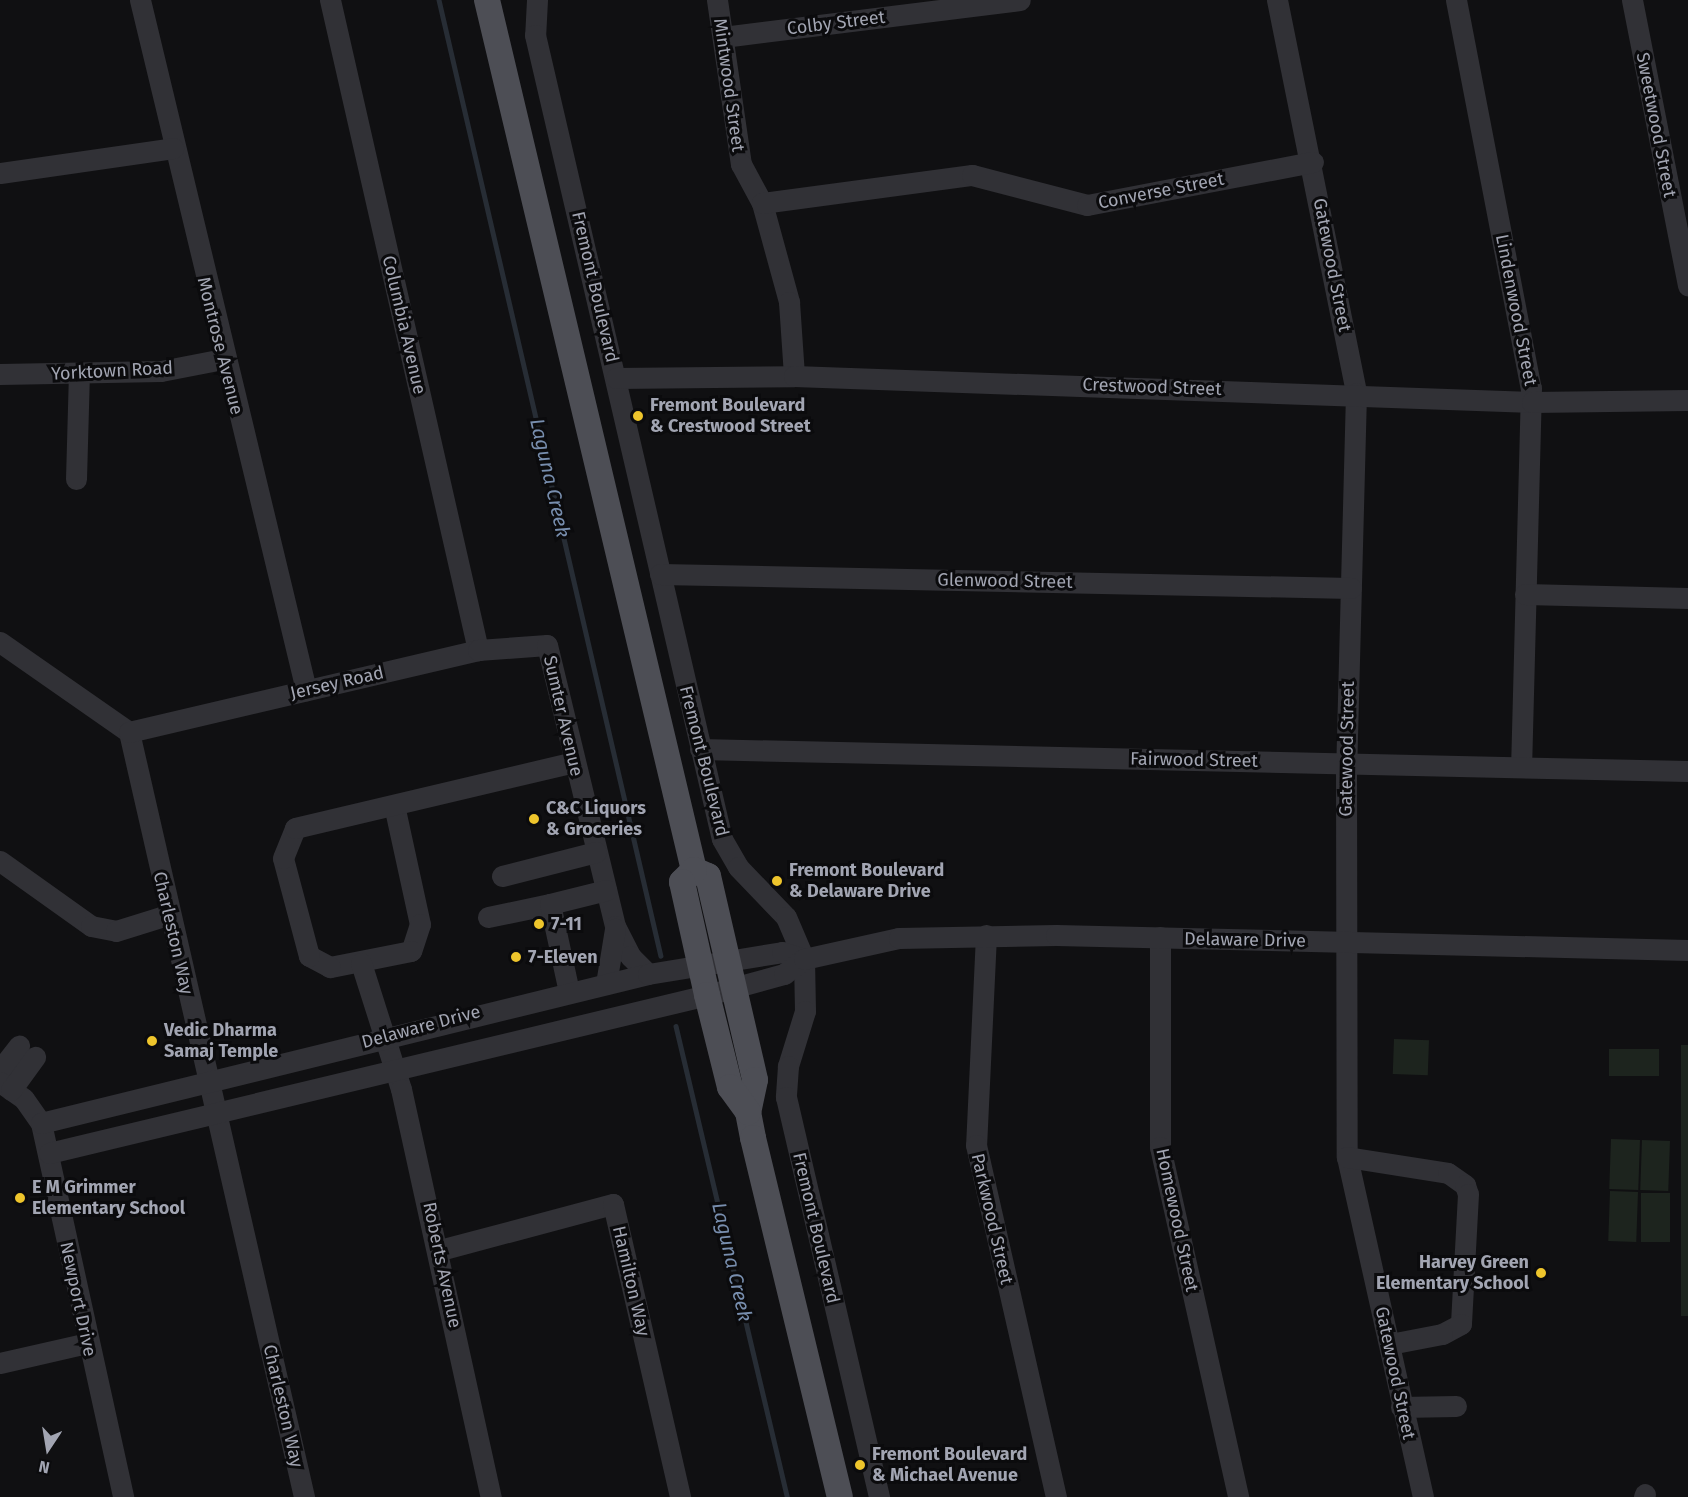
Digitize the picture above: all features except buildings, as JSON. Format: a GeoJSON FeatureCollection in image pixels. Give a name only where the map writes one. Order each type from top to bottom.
{"type":"FeatureCollection","features":[{"type":"Feature","properties":{"kind":"main road","name":"Fremont Boulevard"},"geometry":{"type":"LineString","coordinates":[[487,0],[694,870]]}},
{"type":"Feature","properties":{"kind":"main road","name":"Fremont Boulevard"},"geometry":{"type":"LineString","coordinates":[[694,870],[708,876],[755,1080],[748,1112]]}},
{"type":"Feature","properties":{"kind":"main road","name":"Fremont Boulevard"},"geometry":{"type":"LineString","coordinates":[[694,870],[682,882],[700,965],[730,1087],[748,1112],[840,1497]]}},
{"type":"Feature","properties":{"kind":"street","name":"Montrose Avenue"},"geometry":{"type":"LineString","coordinates":[[140,0],[223,359],[306,690]]}},
{"type":"Feature","properties":{"kind":"street","name":"Columbia Avenue"},"geometry":{"type":"LineString","coordinates":[[330,0],[478,650]]}},
{"type":"Feature","properties":{"kind":"street","name":"Fremont Boulevard"},"geometry":{"type":"LineString","coordinates":[[537,0],[535,35],[700,749],[729,855],[774,898],[804,959],[805,1011],[788,1066],[786,1097],[879,1497]]}},
{"type":"Feature","properties":{"kind":"street","name":"Mintwood Street"},"geometry":{"type":"LineString","coordinates":[[717,0],[741,164],[762,203],[789,302],[794,376]]}},
{"type":"Feature","properties":{"kind":"street","name":"Colby Street"},"geometry":{"type":"LineString","coordinates":[[723,37],[1020,0]]}},
{"type":"Feature","properties":{"kind":"street","name":"Gatewood Street"},"geometry":{"type":"LineString","coordinates":[[1277,0],[1313,162],[1356,393],[1346,764],[1344,942],[1347,1157],[1390,1344],[1401,1407],[1423,1497]]}},
{"type":"Feature","properties":{"kind":"street","name":"Lindenwood Street"},"geometry":{"type":"LineString","coordinates":[[1456,0],[1532,402],[1521,767]]}},
{"type":"Feature","properties":{"kind":"street","name":"Sweetwood Street"},"geometry":{"type":"LineString","coordinates":[[1632,0],[1688,286]]}},
{"type":"Feature","properties":{"kind":"street"},"geometry":{"type":"LineString","coordinates":[[0,173],[173,148]]}},
{"type":"Feature","properties":{"kind":"street","name":"Converse Street"},"geometry":{"type":"LineString","coordinates":[[762,203],[972,175],[1087,205],[1313,162]]}},
{"type":"Feature","properties":{"kind":"street","name":"Yorktown Road"},"geometry":{"type":"LineString","coordinates":[[0,374],[161,371],[223,359]]}},
{"type":"Feature","properties":{"kind":"street"},"geometry":{"type":"LineString","coordinates":[[76,479],[79,374]]}},
{"type":"Feature","properties":{"kind":"street","name":"Crestwood Street"},"geometry":{"type":"LineString","coordinates":[[616,378],[794,376],[1356,393],[1532,402],[1688,400]]}},
{"type":"Feature","properties":{"kind":"street","name":"Glenwood Street"},"geometry":{"type":"LineString","coordinates":[[660,574],[1351,588]]}},
{"type":"Feature","properties":{"kind":"street"},"geometry":{"type":"LineString","coordinates":[[1525,594],[1688,598]]}},
{"type":"Feature","properties":{"kind":"street"},"geometry":{"type":"LineString","coordinates":[[0,642],[129,732]]}},
{"type":"Feature","properties":{"kind":"street","name":"Jersey Road"},"geometry":{"type":"LineString","coordinates":[[129,732],[478,650],[547,645]]}},
{"type":"Feature","properties":{"kind":"street","name":"Sumter Avenue"},"geometry":{"type":"LineString","coordinates":[[547,645],[615,926],[630,956],[648,974]]}},
{"type":"Feature","properties":{"kind":"street","name":"Charleston Way"},"geometry":{"type":"LineString","coordinates":[[129,732],[167,915],[304,1497]]}},
{"type":"Feature","properties":{"kind":"street","name":"Fairwood Street"},"geometry":{"type":"LineString","coordinates":[[700,749],[1688,771]]}},
{"type":"Feature","properties":{"kind":"street"},"geometry":{"type":"LineString","coordinates":[[394,805],[420,924],[411,951],[361,963],[330,967],[309,956],[283,858],[296,828],[574,762]]}},
{"type":"Feature","properties":{"kind":"street"},"geometry":{"type":"LineString","coordinates":[[501,876],[596,852]]}},
{"type":"Feature","properties":{"kind":"street"},"geometry":{"type":"LineString","coordinates":[[0,861],[91,926],[116,931],[167,915]]}},
{"type":"Feature","properties":{"kind":"street"},"geometry":{"type":"LineString","coordinates":[[488,917],[606,890]]}},
{"type":"Feature","properties":{"kind":"street"},"geometry":{"type":"LineString","coordinates":[[550,904],[569,992]]}},
{"type":"Feature","properties":{"kind":"street","name":"Sumter Avenue"},"geometry":{"type":"LineString","coordinates":[[606,984],[615,926]]}},
{"type":"Feature","properties":{"kind":"street","name":"Delaware Drive"},"geometry":{"type":"LineString","coordinates":[[49,1153],[707,995],[784,974],[804,959],[899,938],[986,935],[1688,950]]}},
{"type":"Feature","properties":{"kind":"street","name":"Parkwood Street"},"geometry":{"type":"LineString","coordinates":[[986,935],[976,1145],[1056,1497]]}},
{"type":"Feature","properties":{"kind":"street","name":"Homewood Street"},"geometry":{"type":"LineString","coordinates":[[1160,938],[1160,1147],[1238,1497]]}},
{"type":"Feature","properties":{"kind":"street","name":"Delaware Drive"},"geometry":{"type":"LineString","coordinates":[[41,1123],[208,1084],[381,1038],[648,974],[782,952],[804,959]]}},
{"type":"Feature","properties":{"kind":"street","name":"Roberts Avenue"},"geometry":{"type":"LineString","coordinates":[[361,963],[381,1038],[396,1068],[440,1250],[491,1497]]}},
{"type":"Feature","properties":{"kind":"street"},"geometry":{"type":"LineString","coordinates":[[0,1070],[27,1052],[5,1086]]}},
{"type":"Feature","properties":{"kind":"street","name":"Newport Drive"},"geometry":{"type":"LineString","coordinates":[[5,1086],[41,1123],[87,1343],[123,1497]]}},
{"type":"Feature","properties":{"kind":"street"},"geometry":{"type":"LineString","coordinates":[[1347,1157],[1448,1173],[1465,1185],[1468,1194],[1461,1324],[1442,1334],[1390,1344]]}},
{"type":"Feature","properties":{"kind":"street","name":"Hamilton Way"},"geometry":{"type":"LineString","coordinates":[[440,1250],[613,1204],[680,1497]]}},
{"type":"Feature","properties":{"kind":"street"},"geometry":{"type":"LineString","coordinates":[[0,1363],[87,1343]]}},
{"type":"Feature","properties":{"kind":"street"},"geometry":{"type":"LineString","coordinates":[[1401,1407],[1456,1406]]}},
{"type":"Feature","properties":{"kind":"shaded area"},"geometry":{"type":"Polygon","coordinates":[[[1394,1039],[1429,1040],[1428,1075],[1393,1074],[1394,1039]]]}},
{"type":"Feature","properties":{"kind":"shaded area"},"geometry":{"type":"Polygon","coordinates":[[[1681,1045],[1688,1045],[1688,1316],[1681,1316],[1681,1045]]]}},
{"type":"Feature","properties":{"kind":"shaded area"},"geometry":{"type":"Polygon","coordinates":[[[1609,1049],[1659,1049],[1659,1076],[1609,1076],[1609,1049]]]}},
{"type":"Feature","properties":{"kind":"shaded area"},"geometry":{"type":"Polygon","coordinates":[[[1611,1139],[1640,1140],[1638,1190],[1609,1189],[1611,1139]]]}},
{"type":"Feature","properties":{"kind":"shaded area"},"geometry":{"type":"Polygon","coordinates":[[[1642,1140],[1670,1141],[1668,1191],[1640,1190],[1642,1140]]]}},
{"type":"Feature","properties":{"kind":"shaded area"},"geometry":{"type":"Polygon","coordinates":[[[1610,1191],[1638,1192],[1636,1242],[1608,1241],[1610,1191]]]}},
{"type":"Feature","properties":{"kind":"shaded area"},"geometry":{"type":"Polygon","coordinates":[[[1641,1193],[1670,1193],[1670,1242],[1641,1242],[1641,1193]]]}},
{"type":"Feature","properties":{"kind":"waterway","name":"Laguna Creek"},"geometry":{"type":"LineString","coordinates":[[439,0],[661,956]]}},
{"type":"Feature","properties":{"kind":"waterway","name":"Laguna Creek"},"geometry":{"type":"LineString","coordinates":[[676,1026],[787,1497]]}},
{"type":"Feature","properties":{"kind":"place","name":"Fremont Boulevard & Crestwood Street"},"geometry":{"type":"Point","coordinates":[638,416]}},
{"type":"Feature","properties":{"kind":"place","name":"C&C Liquors & Groceries"},"geometry":{"type":"Point","coordinates":[534,819]}},
{"type":"Feature","properties":{"kind":"place","name":"Fremont Boulevard & Delaware Drive"},"geometry":{"type":"Point","coordinates":[777,881]}},
{"type":"Feature","properties":{"kind":"place","name":"7-11"},"geometry":{"type":"Point","coordinates":[539,924]}},
{"type":"Feature","properties":{"kind":"place","name":"7-Eleven"},"geometry":{"type":"Point","coordinates":[516,957]}},
{"type":"Feature","properties":{"kind":"place","name":"Vedic Dharma Samaj Temple"},"geometry":{"type":"Point","coordinates":[152,1041]}},
{"type":"Feature","properties":{"kind":"place","name":"E M Grimmer Elementary School"},"geometry":{"type":"Point","coordinates":[20,1198]}},
{"type":"Feature","properties":{"kind":"place","name":"Harvey Green Elementary School"},"geometry":{"type":"Point","coordinates":[1541,1273]}},
{"type":"Feature","properties":{"kind":"place","name":"Fremont Boulevard & Michael Avenue"},"geometry":{"type":"Point","coordinates":[860,1465]}}]}
